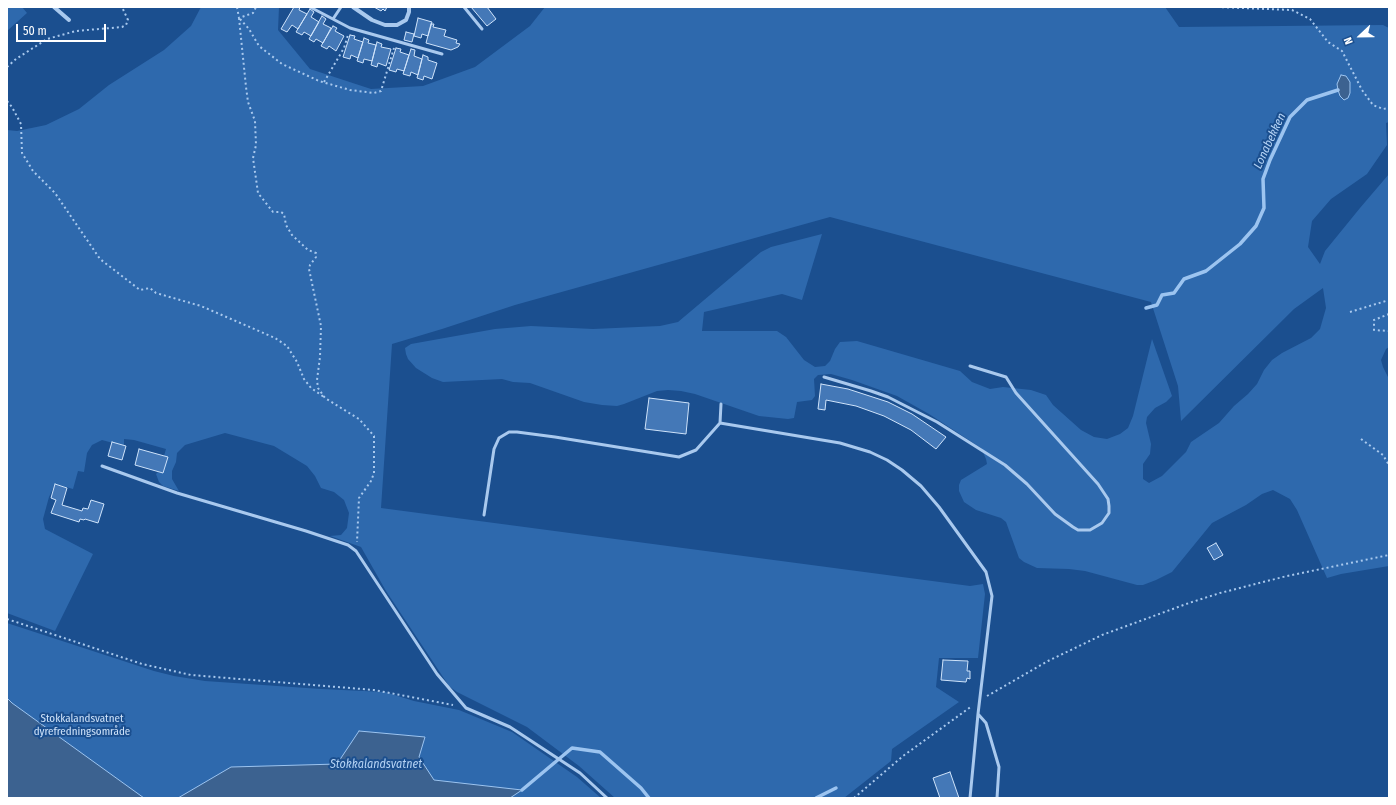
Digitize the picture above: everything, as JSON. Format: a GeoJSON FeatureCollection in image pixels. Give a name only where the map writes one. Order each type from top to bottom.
{"type":"FeatureCollection","features":[{"type":"Feature","properties":{"kind":"street"},"geometry":{"type":"LineString","coordinates":[[54,7],[69,20]]}},
{"type":"Feature","properties":{"kind":"street"},"geometry":{"type":"LineString","coordinates":[[353,7],[385,25],[397,25],[406,20],[409,7]]}},
{"type":"Feature","properties":{"kind":"lane"},"geometry":{"type":"LineString","coordinates":[[310,7],[350,28],[442,54]]}},
{"type":"Feature","properties":{"kind":"lane"},"geometry":{"type":"LineString","coordinates":[[333,19],[341,7]]}},
{"type":"Feature","properties":{"kind":"lane"},"geometry":{"type":"LineString","coordinates":[[464,7],[482,29]]}},
{"type":"Feature","properties":{"kind":"lane"},"geometry":{"type":"LineString","coordinates":[[824,378],[864,388],[888,397],[937,422],[1005,465],[1027,484],[1055,514],[1073,528],[1078,530],[1090,530],[1102,523],[1109,513],[1109,506],[1108,499],[1098,484],[1016,393],[1006,377],[970,366]]}},
{"type":"Feature","properties":{"kind":"lane"},"geometry":{"type":"LineString","coordinates":[[484,515],[494,448],[499,438],[509,432],[555,437],[679,457],[696,450],[720,423],[721,404]]}},
{"type":"Feature","properties":{"kind":"lane"},"geometry":{"type":"LineString","coordinates":[[720,423],[840,443],[858,447],[887,460],[921,486],[939,507],[986,572],[992,596],[970,798]]}},
{"type":"Feature","properties":{"kind":"lane"},"geometry":{"type":"LineString","coordinates":[[102,466],[177,493],[348,545],[356,551],[437,674],[466,708],[516,731],[580,773],[607,798]]}},
{"type":"Feature","properties":{"kind":"lane"},"geometry":{"type":"LineString","coordinates":[[978,714],[986,723],[999,767],[997,798]]}},
{"type":"Feature","properties":{"kind":"path"},"geometry":{"type":"LineString","coordinates":[[7,67],[16,59],[47,39],[76,31],[122,27],[126,25],[128,20],[122,7]]}},
{"type":"Feature","properties":{"kind":"path"},"geometry":{"type":"LineString","coordinates":[[237,7],[248,102],[255,121],[256,145],[253,158],[258,193],[273,212],[281,212],[284,214],[286,225],[292,235],[308,250],[316,253],[309,270],[321,326],[320,357],[317,380],[318,388],[325,398]]}},
{"type":"Feature","properties":{"kind":"path"},"geometry":{"type":"LineString","coordinates":[[239,18],[253,13],[256,7]]}},
{"type":"Feature","properties":{"kind":"path"},"geometry":{"type":"LineString","coordinates":[[1217,7],[1292,10],[1310,19],[1328,42],[1342,51],[1362,90],[1373,105],[1383,109],[1389,108]]}},
{"type":"Feature","properties":{"kind":"path"},"geometry":{"type":"LineString","coordinates":[[239,18],[249,29],[259,46],[282,64],[324,83],[350,90],[374,93],[381,91],[396,41]]}},
{"type":"Feature","properties":{"kind":"path"},"geometry":{"type":"LineString","coordinates":[[324,83],[344,48],[350,28]]}},
{"type":"Feature","properties":{"kind":"path"},"geometry":{"type":"LineString","coordinates":[[7,101],[21,124],[22,153],[33,171],[55,192],[100,259],[140,290],[150,288],[156,294],[201,306],[275,338],[287,346],[297,362],[304,379],[311,388],[359,419],[374,436],[374,473],[371,481],[359,498],[356,551]]}},
{"type":"Feature","properties":{"kind":"path"},"geometry":{"type":"LineString","coordinates":[[1350,312],[1389,300]]}},
{"type":"Feature","properties":{"kind":"path"},"geometry":{"type":"LineString","coordinates":[[1389,314],[1374,320],[1374,330],[1389,331]]}},
{"type":"Feature","properties":{"kind":"path"},"geometry":{"type":"LineString","coordinates":[[1361,439],[1383,455],[1389,466]]}},
{"type":"Feature","properties":{"kind":"path"},"geometry":{"type":"LineString","coordinates":[[854,798],[903,756],[980,701],[1048,661],[1102,635],[1190,602],[1220,593],[1287,576],[1389,555]]}},
{"type":"Feature","properties":{"kind":"path"},"geometry":{"type":"LineString","coordinates":[[7,619],[142,664],[191,675],[374,690],[466,708]]}},
{"type":"Feature","properties":{"kind":"green space"},"geometry":{"type":"Polygon","coordinates":[[[7,7],[22,7],[27,13],[7,31],[7,7]]]}},
{"type":"Feature","properties":{"kind":"green space"},"geometry":{"type":"Polygon","coordinates":[[[201,7],[279,7],[278,30],[310,69],[371,89],[423,86],[475,67],[530,26],[545,7],[1165,7],[1179,27],[1383,25],[1389,28],[1389,122],[1386,123],[1387,145],[1367,174],[1331,199],[1312,221],[1308,247],[1320,264],[1325,251],[1389,174],[1389,347],[1386,349],[1381,360],[1389,379],[1389,566],[1341,574],[1327,578],[1297,510],[1290,499],[1273,490],[1262,494],[1246,505],[1212,523],[1172,572],[1143,585],[1137,585],[1085,571],[1037,568],[1019,558],[1006,522],[1001,518],[976,510],[964,502],[959,491],[961,480],[987,464],[981,448],[929,414],[897,396],[852,380],[831,374],[818,375],[814,379],[815,396],[812,400],[797,402],[794,418],[788,419],[759,416],[695,394],[681,391],[657,391],[617,406],[584,402],[530,383],[513,382],[502,379],[443,382],[432,378],[416,368],[408,359],[406,354],[405,348],[411,344],[495,329],[531,326],[593,329],[660,326],[678,322],[761,252],[771,247],[822,234],[802,300],[782,294],[704,312],[702,331],[777,331],[786,337],[804,360],[815,367],[825,366],[830,361],[840,342],[857,341],[960,371],[972,382],[990,389],[1003,387],[1031,390],[1046,395],[1053,405],[1081,430],[1094,437],[1107,439],[1120,434],[1128,428],[1133,416],[1152,339],[1172,396],[1166,402],[1155,408],[1147,417],[1146,423],[1151,444],[1150,454],[1143,464],[1143,479],[1149,483],[1162,476],[1186,452],[1191,442],[1219,423],[1234,406],[1248,394],[1257,384],[1264,370],[1272,360],[1311,338],[1320,329],[1326,308],[1323,288],[1294,309],[1181,421],[1178,386],[1151,302],[830,217],[515,305],[392,344],[381,508],[970,586],[983,584],[985,594],[978,658],[939,658],[936,687],[959,702],[892,749],[891,761],[844,798],[615,798],[579,766],[527,727],[457,692],[449,686],[386,591],[361,547],[330,536],[341,535],[347,528],[349,513],[344,500],[334,492],[321,488],[315,476],[307,466],[274,446],[225,433],[185,445],[177,453],[176,462],[172,471],[172,479],[179,491],[163,486],[159,482],[156,474],[158,472],[163,473],[167,457],[164,456],[166,449],[134,440],[124,439],[124,446],[102,440],[92,445],[87,453],[84,472],[78,471],[73,489],[55,484],[49,497],[43,519],[45,529],[93,554],[55,631],[7,613],[7,130],[17,131],[46,125],[79,109],[109,85],[164,50],[191,26],[201,7]]]}},
{"type":"Feature","properties":{"kind":"green space","name":"Stokkalandsvatnet dyrefredningsområde"},"geometry":{"type":"Polygon","coordinates":[[[7,623],[154,671],[174,676],[205,681],[385,692],[414,701],[459,710],[512,732],[577,777],[601,798],[7,798],[7,623]]]}},
{"type":"Feature","properties":{"kind":"water"},"geometry":{"type":"Polygon","coordinates":[[[1341,75],[1346,76],[1350,82],[1350,93],[1348,98],[1344,100],[1340,96],[1337,84],[1341,75]]]}},
{"type":"Feature","properties":{"kind":"water"},"geometry":{"type":"Polygon","coordinates":[[[7,698],[12,703],[144,798],[7,798],[7,698]]]}},
{"type":"Feature","properties":{"kind":"water","name":"Stokkalandsvatnet"},"geometry":{"type":"Polygon","coordinates":[[[359,731],[425,737],[419,757],[434,780],[522,790],[510,798],[178,798],[231,767],[337,764],[359,731]]]}},
{"type":"Feature","properties":{"kind":"building"},"geometry":{"type":"Polygon","coordinates":[[[294,7],[300,7],[299,10],[307,14],[298,29],[292,25],[287,32],[281,29],[294,7]]]}},
{"type":"Feature","properties":{"kind":"building"},"geometry":{"type":"Polygon","coordinates":[[[374,7],[387,7],[385,11],[383,9],[381,11],[374,7]]]}},
{"type":"Feature","properties":{"kind":"building"},"geometry":{"type":"Polygon","coordinates":[[[471,7],[487,7],[496,19],[487,26],[471,7]]]}},
{"type":"Feature","properties":{"kind":"building"},"geometry":{"type":"Polygon","coordinates":[[[310,9],[314,12],[311,17],[319,22],[311,36],[304,32],[302,35],[296,32],[310,9]]]}},
{"type":"Feature","properties":{"kind":"building"},"geometry":{"type":"Polygon","coordinates":[[[322,16],[326,19],[323,24],[331,28],[323,43],[316,39],[314,42],[309,39],[322,16]]]}},
{"type":"Feature","properties":{"kind":"building"},"geometry":{"type":"Polygon","coordinates":[[[418,18],[432,22],[428,36],[422,34],[421,38],[414,36],[418,18]]]}},
{"type":"Feature","properties":{"kind":"building"},"geometry":{"type":"Polygon","coordinates":[[[431,24],[434,24],[433,27],[446,30],[444,36],[457,40],[456,43],[460,44],[458,47],[451,50],[426,43],[431,24]]]}},
{"type":"Feature","properties":{"kind":"building"},"geometry":{"type":"Polygon","coordinates":[[[333,26],[337,28],[335,31],[344,36],[336,51],[329,46],[327,49],[321,46],[333,26]]]}},
{"type":"Feature","properties":{"kind":"building"},"geometry":{"type":"Polygon","coordinates":[[[406,32],[414,34],[412,42],[404,40],[406,32]]]}},
{"type":"Feature","properties":{"kind":"building"},"geometry":{"type":"Polygon","coordinates":[[[350,35],[355,36],[354,39],[363,42],[358,58],[351,55],[350,59],[343,57],[350,35]]]}},
{"type":"Feature","properties":{"kind":"building"},"geometry":{"type":"Polygon","coordinates":[[[364,38],[369,40],[368,43],[376,45],[372,61],[364,59],[363,63],[357,61],[364,38]]]}},
{"type":"Feature","properties":{"kind":"building"},"geometry":{"type":"Polygon","coordinates":[[[377,42],[382,44],[381,47],[391,49],[386,66],[378,63],[377,67],[371,65],[377,42]]]}},
{"type":"Feature","properties":{"kind":"building"},"geometry":{"type":"Polygon","coordinates":[[[396,48],[401,49],[400,52],[409,55],[404,71],[397,69],[396,72],[389,70],[396,48]]]}},
{"type":"Feature","properties":{"kind":"building"},"geometry":{"type":"Polygon","coordinates":[[[411,49],[415,50],[414,56],[422,59],[418,75],[411,72],[410,76],[403,74],[411,49]]]}},
{"type":"Feature","properties":{"kind":"building"},"geometry":{"type":"Polygon","coordinates":[[[423,55],[428,57],[428,60],[437,63],[432,79],[424,76],[423,80],[417,78],[423,55]]]}},
{"type":"Feature","properties":{"kind":"building"},"geometry":{"type":"Polygon","coordinates":[[[821,384],[848,389],[888,402],[912,414],[946,437],[936,449],[911,430],[884,416],[856,406],[826,400],[825,410],[818,409],[821,384]]]}},
{"type":"Feature","properties":{"kind":"building"},"geometry":{"type":"Polygon","coordinates":[[[649,398],[689,403],[686,434],[645,429],[649,398]]]}},
{"type":"Feature","properties":{"kind":"building"},"geometry":{"type":"Polygon","coordinates":[[[112,442],[126,446],[122,460],[108,456],[112,442]]]}},
{"type":"Feature","properties":{"kind":"building"},"geometry":{"type":"Polygon","coordinates":[[[139,449],[168,457],[163,473],[135,465],[139,449]]]}},
{"type":"Feature","properties":{"kind":"building"},"geometry":{"type":"Polygon","coordinates":[[[55,484],[67,488],[62,505],[82,511],[83,508],[88,509],[91,500],[104,504],[98,523],[85,519],[80,519],[79,522],[51,513],[56,500],[51,498],[55,484]]]}},
{"type":"Feature","properties":{"kind":"building"},"geometry":{"type":"Polygon","coordinates":[[[1216,543],[1223,555],[1214,560],[1207,548],[1216,543]]]}},
{"type":"Feature","properties":{"kind":"building"},"geometry":{"type":"Polygon","coordinates":[[[943,660],[968,661],[967,671],[970,671],[970,679],[967,678],[966,682],[941,680],[943,660]]]}},
{"type":"Feature","properties":{"kind":"building"},"geometry":{"type":"Polygon","coordinates":[[[950,772],[959,798],[940,798],[933,778],[950,772]]]}},
{"type":"Feature","properties":{"kind":"waterway","name":"Lonabekken"},"geometry":{"type":"LineString","coordinates":[[1146,308],[1157,305],[1162,295],[1174,293],[1184,279],[1206,271],[1240,244],[1256,226],[1264,208],[1263,179],[1290,117],[1307,100],[1338,90]]}},
{"type":"Feature","properties":{"kind":"waterway","name":"Lonabekken"},"geometry":{"type":"LineString","coordinates":[[522,790],[572,748],[600,752],[641,788],[649,798]]}},
{"type":"Feature","properties":{"kind":"waterway","name":"Lonabekken"},"geometry":{"type":"LineString","coordinates":[[816,798],[836,788]]}}]}
